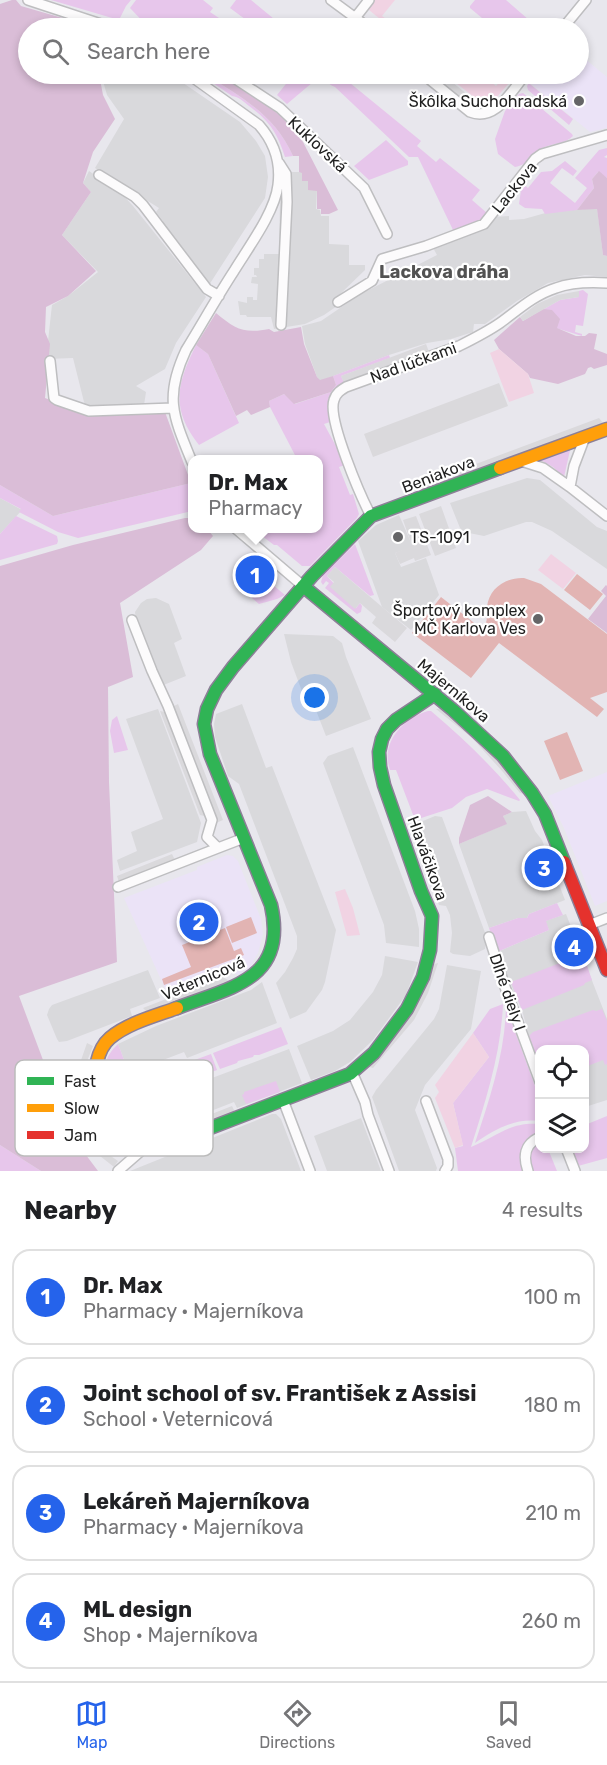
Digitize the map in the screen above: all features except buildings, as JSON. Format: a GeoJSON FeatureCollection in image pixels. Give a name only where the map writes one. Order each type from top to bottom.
{"type":"FeatureCollection","features":[{"type":"Feature","properties":{"kind":"street"},"geometry":{"type":"LineString","coordinates":[[28,0],[83,18]]}},
{"type":"Feature","properties":{"kind":"street"},"geometry":{"type":"LineString","coordinates":[[331,0],[355,18],[369,0]]}},
{"type":"Feature","properties":{"kind":"street"},"geometry":{"type":"LineString","coordinates":[[571,18],[586,0]]}},
{"type":"Feature","properties":{"kind":"street","name":"Kuklovská"},"geometry":{"type":"LineString","coordinates":[[202,84],[259,125],[267,134],[286,174],[287,202],[281,325]]}},
{"type":"Feature","properties":{"kind":"street","name":"Kuklovská"},"geometry":{"type":"LineString","coordinates":[[243,84],[280,108],[364,188],[387,234]]}},
{"type":"Feature","properties":{"kind":"street"},"geometry":{"type":"LineString","coordinates":[[435,84],[476,115],[492,112],[517,84]]}},
{"type":"Feature","properties":{"kind":"street","name":"Lackova"},"geometry":{"type":"LineString","coordinates":[[338,302],[372,281],[382,259],[426,246],[484,224],[535,159],[542,154],[607,135]]}},
{"type":"Feature","properties":{"kind":"street","name":"Kuklovská"},"geometry":{"type":"LineString","coordinates":[[190,455],[173,408],[172,393],[178,368],[186,350],[256,236],[275,198],[278,186],[278,161]]}},
{"type":"Feature","properties":{"kind":"street"},"geometry":{"type":"LineString","coordinates":[[99,175],[135,197],[143,205],[207,289],[219,296]]}},
{"type":"Feature","properties":{"kind":"street","name":"Nad lúčkami"},"geometry":{"type":"LineString","coordinates":[[371,516],[337,429],[332,408],[338,392],[473,339],[527,302],[556,287],[578,283],[607,283]]}},
{"type":"Feature","properties":{"kind":"street"},"geometry":{"type":"LineString","coordinates":[[50,361],[54,398],[57,400],[88,411],[173,408]]}},
{"type":"Feature","properties":{"kind":"street","name":"Beniakova"},"geometry":{"type":"LineString","coordinates":[[303,586],[371,516],[607,429]]}},
{"type":"Feature","properties":{"kind":"street"},"geometry":{"type":"LineString","coordinates":[[570,487],[574,466],[585,437]]}},
{"type":"Feature","properties":{"kind":"street"},"geometry":{"type":"LineString","coordinates":[[521,460],[543,468],[607,516]]}},
{"type":"Feature","properties":{"kind":"street","name":"Majerníkova"},"geometry":{"type":"LineString","coordinates":[[241,533],[435,694],[505,756],[531,790],[553,831],[607,970]]}},
{"type":"Feature","properties":{"kind":"street","name":"Veternicová"},"geometry":{"type":"LineString","coordinates":[[95,1060],[105,1042],[119,1031],[249,980],[266,962],[274,941],[273,914],[210,754],[205,736],[205,716],[216,690],[227,675],[303,586]]}},
{"type":"Feature","properties":{"kind":"street"},"geometry":{"type":"LineString","coordinates":[[132,620],[212,819],[207,837],[218,848]]}},
{"type":"Feature","properties":{"kind":"street","name":"Hlaváčikova"},"geometry":{"type":"LineString","coordinates":[[213,1127],[352,1072],[369,1059],[402,1017],[419,988],[427,963],[431,935],[430,910],[421,891],[384,785],[379,754],[381,741],[392,722],[408,709],[435,694]]}},
{"type":"Feature","properties":{"kind":"street"},"geometry":{"type":"LineString","coordinates":[[118,887],[218,848],[245,841]]}},
{"type":"Feature","properties":{"kind":"street"},"geometry":{"type":"LineString","coordinates":[[589,925],[607,918]]}},
{"type":"Feature","properties":{"kind":"street","name":"Dlhé diely I"},"geometry":{"type":"LineString","coordinates":[[489,936],[535,1069]]}},
{"type":"Feature","properties":{"kind":"street"},"geometry":{"type":"LineString","coordinates":[[352,1072],[389,1171]]}},
{"type":"Feature","properties":{"kind":"street"},"geometry":{"type":"LineString","coordinates":[[284,1100],[310,1171]]}},
{"type":"Feature","properties":{"kind":"street"},"geometry":{"type":"LineString","coordinates":[[426,1101],[448,1159],[445,1171]]}},
{"type":"Feature","properties":{"kind":"street"},"geometry":{"type":"LineString","coordinates":[[528,1171],[524,1160],[527,1147],[535,1140]]}},
{"type":"Feature","properties":{"kind":"street"},"geometry":{"type":"LineString","coordinates":[[568,1153],[575,1171]]}},
{"type":"Feature","properties":{"kind":"street"},"geometry":{"type":"LineString","coordinates":[[118,1171],[134,1156]]}},
{"type":"Feature","properties":{"kind":"shaded area"},"geometry":{"type":"Polygon","coordinates":[[[16,0],[21,6],[62,18],[18,18],[18,84],[101,84],[103,95],[115,119],[93,152],[83,183],[91,192],[62,235],[96,271],[68,296],[46,307],[45,332],[50,344],[45,398],[88,414],[165,412],[188,475],[188,484],[53,516],[0,485],[0,4],[16,0]]]}},
{"type":"Feature","properties":{"kind":"shaded area"},"geometry":{"type":"Polygon","coordinates":[[[51,0],[131,0],[120,18],[112,18],[51,0]]]}},
{"type":"Feature","properties":{"kind":"shaded area"},"geometry":{"type":"Polygon","coordinates":[[[136,0],[203,0],[213,8],[210,12],[219,18],[140,18],[130,8],[136,0]]]}},
{"type":"Feature","properties":{"kind":"shaded area"},"geometry":{"type":"Polygon","coordinates":[[[236,0],[251,0],[273,18],[244,18],[230,8],[236,0]]]}},
{"type":"Feature","properties":{"kind":"shaded area"},"geometry":{"type":"Polygon","coordinates":[[[372,0],[395,0],[382,16],[385,18],[379,18],[368,8],[372,0]]]}},
{"type":"Feature","properties":{"kind":"shaded area"},"geometry":{"type":"Polygon","coordinates":[[[475,0],[506,0],[527,18],[482,18],[470,6],[475,0]]]}},
{"type":"Feature","properties":{"kind":"shaded area","name":"Škôlka Suchohradská"},"geometry":{"type":"Polygon","coordinates":[[[589,62],[607,77],[607,128],[590,132],[531,84],[589,84],[589,62]]]}},
{"type":"Feature","properties":{"kind":"shaded area"},"geometry":{"type":"Polygon","coordinates":[[[104,84],[185,84],[240,122],[265,156],[268,177],[265,198],[209,285],[161,223],[163,221],[156,212],[159,208],[95,168],[124,119],[107,95],[104,84]]]}},
{"type":"Feature","properties":{"kind":"shaded area"},"geometry":{"type":"Polygon","coordinates":[[[215,84],[221,84],[232,91],[267,118],[285,141],[293,156],[285,157],[279,141],[267,122],[256,111],[237,97],[215,84]]]}},
{"type":"Feature","properties":{"kind":"shaded area"},"geometry":{"type":"Polygon","coordinates":[[[221,84],[233,84],[282,117],[303,142],[338,210],[329,214],[321,214],[321,209],[317,209],[317,191],[308,190],[308,181],[302,181],[302,173],[299,172],[299,156],[293,156],[285,141],[267,118],[221,84]]]}},
{"type":"Feature","properties":{"kind":"shaded area"},"geometry":{"type":"Polygon","coordinates":[[[286,84],[311,84],[287,104],[277,95],[286,84]]]}},
{"type":"Feature","properties":{"kind":"shaded area"},"geometry":{"type":"Polygon","coordinates":[[[330,84],[351,84],[421,141],[417,146],[436,162],[440,158],[480,190],[472,200],[487,213],[481,221],[454,232],[418,157],[409,157],[330,84]]]}},
{"type":"Feature","properties":{"kind":"shaded area"},"geometry":{"type":"Polygon","coordinates":[[[442,84],[454,84],[478,103],[473,109],[442,84]]]}},
{"type":"Feature","properties":{"kind":"shaded area"},"geometry":{"type":"Polygon","coordinates":[[[458,84],[494,84],[496,86],[508,84],[491,104],[485,106],[458,84]]]}},
{"type":"Feature","properties":{"kind":"shaded area"},"geometry":{"type":"Polygon","coordinates":[[[530,84],[573,119],[569,125],[528,90],[527,86],[530,84]]]}},
{"type":"Feature","properties":{"kind":"shaded area"},"geometry":{"type":"Polygon","coordinates":[[[523,93],[573,136],[567,141],[538,150],[527,162],[515,167],[498,154],[495,139],[505,111],[519,94],[523,93]]]}},
{"type":"Feature","properties":{"kind":"shaded area"},"geometry":{"type":"Polygon","coordinates":[[[386,140],[408,161],[408,165],[369,180],[354,166],[386,140]]]}},
{"type":"Feature","properties":{"kind":"shaded area"},"geometry":{"type":"Polygon","coordinates":[[[607,148],[607,155],[604,157],[607,158],[607,178],[598,172],[592,179],[594,188],[577,210],[545,214],[542,209],[525,208],[519,204],[522,183],[528,188],[541,172],[552,171],[565,161],[577,171],[573,176],[562,168],[550,183],[575,203],[587,188],[575,178],[599,150],[607,148]]]}},
{"type":"Feature","properties":{"kind":"shaded area"},"geometry":{"type":"Polygon","coordinates":[[[89,171],[120,192],[133,206],[206,297],[176,343],[165,369],[136,386],[146,392],[144,405],[85,406],[73,358],[46,359],[52,305],[68,296],[98,272],[62,235],[91,192],[83,183],[89,171]]]}},
{"type":"Feature","properties":{"kind":"shaded area"},"geometry":{"type":"Polygon","coordinates":[[[599,171],[607,178],[607,256],[603,255],[597,209],[577,210],[594,188],[592,179],[599,171]]]}},
{"type":"Feature","properties":{"kind":"shaded area"},"geometry":{"type":"Polygon","coordinates":[[[290,172],[302,172],[317,190],[316,209],[320,210],[321,216],[329,216],[329,244],[349,245],[349,265],[365,265],[365,270],[334,300],[337,306],[324,315],[305,324],[274,329],[271,317],[240,315],[238,301],[247,303],[247,297],[257,300],[258,284],[251,283],[252,277],[257,277],[254,275],[254,268],[259,268],[259,259],[264,259],[264,254],[279,254],[280,199],[283,190],[290,190],[290,172]]]}},
{"type":"Feature","properties":{"kind":"shaded area"},"geometry":{"type":"Polygon","coordinates":[[[597,208],[603,255],[607,256],[607,277],[585,275],[548,283],[517,301],[485,324],[474,324],[473,332],[389,355],[320,381],[317,377],[305,344],[302,326],[321,321],[359,295],[437,255],[432,246],[493,217],[509,216],[509,220],[524,219],[549,212],[597,208]]]}},
{"type":"Feature","properties":{"kind":"shaded area"},"geometry":{"type":"Polygon","coordinates":[[[583,290],[588,294],[583,326],[576,325],[575,332],[582,336],[556,328],[544,309],[560,300],[579,297],[579,291],[583,290]]]}},
{"type":"Feature","properties":{"kind":"shaded area"},"geometry":{"type":"Polygon","coordinates":[[[579,291],[579,297],[560,300],[523,321],[520,317],[537,304],[557,295],[579,291]]]}},
{"type":"Feature","properties":{"kind":"shaded area"},"geometry":{"type":"Polygon","coordinates":[[[543,309],[552,310],[560,319],[557,328],[576,336],[597,334],[594,349],[607,354],[607,365],[594,369],[588,368],[585,374],[558,384],[530,378],[499,349],[494,340],[520,317],[523,321],[543,309]]]}},
{"type":"Feature","properties":{"kind":"shaded area"},"geometry":{"type":"Polygon","coordinates":[[[216,313],[229,323],[246,330],[269,329],[274,332],[301,327],[304,344],[317,377],[320,380],[333,376],[336,385],[331,392],[294,404],[284,394],[269,401],[270,407],[251,415],[247,410],[236,416],[208,354],[196,345],[216,313]]]}},
{"type":"Feature","properties":{"kind":"shaded area"},"geometry":{"type":"Polygon","coordinates":[[[426,344],[429,352],[344,383],[341,376],[426,344]]]}},
{"type":"Feature","properties":{"kind":"shaded area"},"geometry":{"type":"Polygon","coordinates":[[[196,345],[208,354],[239,423],[199,445],[190,432],[180,407],[184,372],[196,345]]]}},
{"type":"Feature","properties":{"kind":"shaded area"},"geometry":{"type":"Polygon","coordinates":[[[499,349],[528,374],[534,393],[509,402],[490,353],[499,349]]]}},
{"type":"Feature","properties":{"kind":"shaded area"},"geometry":{"type":"Polygon","coordinates":[[[389,355],[390,358],[341,376],[344,382],[332,395],[328,405],[330,422],[324,424],[344,461],[345,465],[339,467],[350,495],[353,494],[359,514],[310,566],[302,566],[258,533],[323,533],[323,455],[295,455],[269,401],[284,394],[295,404],[331,392],[336,385],[333,376],[389,355]]]}},
{"type":"Feature","properties":{"kind":"shaded area"},"geometry":{"type":"Polygon","coordinates":[[[499,383],[508,406],[373,457],[364,434],[499,383]]]}},
{"type":"Feature","properties":{"kind":"shaded area"},"geometry":{"type":"Polygon","coordinates":[[[599,418],[604,424],[420,493],[417,486],[599,418]]]}},
{"type":"Feature","properties":{"kind":"shaded area"},"geometry":{"type":"Polygon","coordinates":[[[571,446],[564,477],[539,459],[571,446]]]}},
{"type":"Feature","properties":{"kind":"shaded area"},"geometry":{"type":"Polygon","coordinates":[[[527,478],[540,480],[597,527],[607,531],[607,569],[552,531],[532,522],[484,536],[464,532],[460,528],[450,503],[527,478]]]}},
{"type":"Feature","properties":{"kind":"shaded area"},"geometry":{"type":"Polygon","coordinates":[[[188,484],[188,512],[78,538],[58,532],[19,512],[21,509],[0,498],[0,485],[53,516],[188,484]]]}},
{"type":"Feature","properties":{"kind":"shaded area"},"geometry":{"type":"Polygon","coordinates":[[[0,498],[22,510],[0,534],[0,498]]]}},
{"type":"Feature","properties":{"kind":"shaded area"},"geometry":{"type":"Polygon","coordinates":[[[441,506],[456,548],[435,556],[419,514],[441,506]]]}},
{"type":"Feature","properties":{"kind":"shaded area"},"geometry":{"type":"Polygon","coordinates":[[[399,515],[413,547],[395,553],[401,567],[426,558],[439,595],[411,630],[382,607],[358,541],[376,525],[399,515]]]}},
{"type":"Feature","properties":{"kind":"shaded area"},"geometry":{"type":"Polygon","coordinates":[[[16,516],[57,536],[57,544],[0,560],[0,534],[16,516]]]}},
{"type":"Feature","properties":{"kind":"shaded area"},"geometry":{"type":"Polygon","coordinates":[[[416,516],[431,555],[415,561],[414,558],[400,564],[395,553],[412,546],[403,520],[416,516]]]}},
{"type":"Feature","properties":{"kind":"shaded area"},"geometry":{"type":"Polygon","coordinates":[[[185,518],[188,518],[188,533],[210,533],[213,536],[201,550],[120,603],[133,677],[108,687],[109,782],[117,962],[19,996],[43,1060],[15,1060],[15,1155],[0,1145],[0,566],[73,545],[185,518]]]}},
{"type":"Feature","properties":{"kind":"shaded area"},"geometry":{"type":"Polygon","coordinates":[[[355,544],[374,595],[370,596],[335,567],[327,576],[356,608],[360,603],[361,612],[357,614],[325,588],[329,583],[326,581],[323,585],[321,582],[323,575],[355,544]]]}},
{"type":"Feature","properties":{"kind":"shaded area"},"geometry":{"type":"Polygon","coordinates":[[[551,554],[576,573],[563,589],[538,570],[551,554]]]}},
{"type":"Feature","properties":{"kind":"shaded area"},"geometry":{"type":"Polygon","coordinates":[[[335,567],[407,628],[395,642],[372,623],[376,617],[360,603],[355,609],[330,587],[334,582],[327,576],[335,567]]]}},
{"type":"Feature","properties":{"kind":"shaded area"},"geometry":{"type":"Polygon","coordinates":[[[577,574],[603,594],[590,610],[564,590],[577,574]]]}},
{"type":"Feature","properties":{"kind":"shaded area"},"geometry":{"type":"Polygon","coordinates":[[[524,578],[541,584],[607,634],[607,692],[590,698],[604,709],[597,717],[499,643],[471,678],[412,633],[441,597],[482,629],[487,620],[488,600],[495,589],[511,579],[524,578]]]}},
{"type":"Feature","properties":{"kind":"shaded area"},"geometry":{"type":"Polygon","coordinates":[[[267,580],[285,595],[259,604],[252,598],[267,580]]]}},
{"type":"Feature","properties":{"kind":"shaded area"},"geometry":{"type":"Polygon","coordinates":[[[606,585],[607,633],[588,619],[606,596],[601,591],[606,585]]]}},
{"type":"Feature","properties":{"kind":"shaded area"},"geometry":{"type":"Polygon","coordinates":[[[156,598],[169,604],[182,639],[174,643],[186,676],[161,686],[136,621],[135,612],[147,599],[156,598]]]}},
{"type":"Feature","properties":{"kind":"shaded area"},"geometry":{"type":"Polygon","coordinates":[[[284,634],[333,636],[342,643],[371,719],[326,736],[310,695],[303,694],[284,634]]]}},
{"type":"Feature","properties":{"kind":"shaded area"},"geometry":{"type":"Polygon","coordinates":[[[178,704],[223,820],[216,823],[172,707],[178,704]]]}},
{"type":"Feature","properties":{"kind":"shaded area"},"geometry":{"type":"Polygon","coordinates":[[[242,704],[266,768],[272,766],[336,930],[322,990],[306,1012],[290,1019],[276,983],[293,958],[297,949],[297,936],[239,784],[228,776],[215,737],[216,714],[242,704]]]}},
{"type":"Feature","properties":{"kind":"shaded area"},"geometry":{"type":"Polygon","coordinates":[[[444,708],[488,746],[529,795],[520,793],[472,738],[436,709],[444,708]]]}},
{"type":"Feature","properties":{"kind":"shaded area"},"geometry":{"type":"Polygon","coordinates":[[[158,709],[201,823],[197,842],[120,871],[117,860],[137,851],[131,832],[163,819],[126,719],[158,709]]]}},
{"type":"Feature","properties":{"kind":"shaded area"},"geometry":{"type":"Polygon","coordinates":[[[160,711],[169,713],[209,817],[200,815],[160,711]]]}},
{"type":"Feature","properties":{"kind":"shaded area"},"geometry":{"type":"Polygon","coordinates":[[[431,711],[467,743],[520,800],[487,789],[466,797],[452,808],[415,820],[396,770],[390,770],[388,750],[391,741],[402,726],[410,719],[431,711]]]}},
{"type":"Feature","properties":{"kind":"shaded area"},"geometry":{"type":"Polygon","coordinates":[[[117,716],[128,750],[114,753],[110,731],[112,720],[117,716]]]}},
{"type":"Feature","properties":{"kind":"shaded area"},"geometry":{"type":"Polygon","coordinates":[[[567,732],[583,771],[560,780],[544,741],[567,732]]]}},
{"type":"Feature","properties":{"kind":"shaded area"},"geometry":{"type":"Polygon","coordinates":[[[353,747],[415,911],[419,929],[419,947],[386,943],[384,925],[323,763],[328,756],[353,747]]]}},
{"type":"Feature","properties":{"kind":"shaded area"},"geometry":{"type":"Polygon","coordinates":[[[607,772],[607,901],[595,906],[564,828],[548,796],[607,772]]]}},
{"type":"Feature","properties":{"kind":"shaded area"},"geometry":{"type":"Polygon","coordinates":[[[488,796],[512,812],[503,816],[507,824],[459,844],[470,805],[488,796]]]}},
{"type":"Feature","properties":{"kind":"shaded area"},"geometry":{"type":"Polygon","coordinates":[[[526,811],[542,840],[565,900],[529,914],[527,918],[518,918],[489,928],[459,844],[506,824],[503,816],[512,812],[526,811]]]}},
{"type":"Feature","properties":{"kind":"shaded area"},"geometry":{"type":"Polygon","coordinates":[[[435,816],[442,817],[487,938],[485,949],[470,956],[450,952],[452,933],[450,915],[446,906],[439,905],[410,828],[435,816]]]}},
{"type":"Feature","properties":{"kind":"shaded area"},"geometry":{"type":"Polygon","coordinates":[[[172,854],[175,860],[119,882],[117,876],[172,854]]]}},
{"type":"Feature","properties":{"kind":"shaded area"},"geometry":{"type":"Polygon","coordinates":[[[227,855],[233,856],[238,861],[261,919],[263,934],[258,953],[250,967],[239,975],[229,971],[168,995],[124,898],[197,870],[197,867],[227,855]]]}},
{"type":"Feature","properties":{"kind":"shaded area"},"geometry":{"type":"Polygon","coordinates":[[[345,889],[360,935],[347,936],[335,892],[345,889]]]}},
{"type":"Feature","properties":{"kind":"shaded area"},"geometry":{"type":"Polygon","coordinates":[[[557,903],[563,915],[546,921],[549,930],[497,952],[489,928],[518,918],[527,918],[529,914],[557,903]]]}},
{"type":"Feature","properties":{"kind":"shaded area"},"geometry":{"type":"Polygon","coordinates":[[[566,914],[607,1019],[607,1100],[589,1106],[589,1045],[535,1045],[535,1052],[522,1010],[497,952],[549,930],[545,921],[566,914]]]}},
{"type":"Feature","properties":{"kind":"shaded area"},"geometry":{"type":"Polygon","coordinates":[[[251,917],[257,933],[232,943],[226,927],[251,917]]]}},
{"type":"Feature","properties":{"kind":"shaded area"},"geometry":{"type":"Polygon","coordinates":[[[225,928],[234,951],[241,948],[244,955],[164,985],[162,979],[191,967],[182,945],[225,928]]]}},
{"type":"Feature","properties":{"kind":"shaded area"},"geometry":{"type":"Polygon","coordinates":[[[583,954],[592,980],[522,1010],[511,982],[583,954]]]}},
{"type":"Feature","properties":{"kind":"shaded area"},"geometry":{"type":"Polygon","coordinates":[[[385,956],[418,962],[406,995],[373,1040],[350,1062],[335,1071],[311,1080],[297,1046],[333,1031],[350,1020],[373,992],[382,975],[385,956]]]}},
{"type":"Feature","properties":{"kind":"shaded area"},"geometry":{"type":"Polygon","coordinates":[[[438,963],[428,993],[414,1020],[373,1068],[366,1066],[431,965],[438,963]]]}},
{"type":"Feature","properties":{"kind":"shaded area"},"geometry":{"type":"Polygon","coordinates":[[[447,965],[481,971],[471,1029],[425,1085],[415,1110],[437,1168],[436,1171],[399,1171],[372,1097],[434,1019],[439,1009],[447,965]]]}},
{"type":"Feature","properties":{"kind":"shaded area"},"geometry":{"type":"Polygon","coordinates":[[[148,970],[160,998],[130,1009],[132,1016],[59,1042],[47,1015],[52,1005],[148,970]]]}},
{"type":"Feature","properties":{"kind":"shaded area"},"geometry":{"type":"Polygon","coordinates":[[[223,977],[231,982],[149,1014],[143,1008],[223,977]]]}},
{"type":"Feature","properties":{"kind":"shaded area"},"geometry":{"type":"Polygon","coordinates":[[[262,982],[277,1023],[187,1058],[184,1052],[163,1060],[124,1060],[118,1044],[156,1026],[251,990],[262,982]]]}},
{"type":"Feature","properties":{"kind":"shaded area"},"geometry":{"type":"Polygon","coordinates":[[[503,1004],[496,1058],[471,1147],[519,1125],[535,1124],[535,1153],[550,1153],[557,1171],[458,1171],[455,1148],[463,1146],[453,1103],[489,1057],[473,1033],[490,1009],[503,1004]]]}},
{"type":"Feature","properties":{"kind":"shaded area"},"geometry":{"type":"Polygon","coordinates":[[[506,1007],[535,1086],[535,1121],[513,1123],[490,1133],[475,1143],[500,1058],[506,1007]]]}},
{"type":"Feature","properties":{"kind":"shaded area"},"geometry":{"type":"Polygon","coordinates":[[[602,1009],[607,1021],[607,1064],[605,1065],[603,1060],[589,1065],[589,1045],[535,1045],[535,1052],[529,1036],[533,1032],[593,1010],[602,1009]]]}},
{"type":"Feature","properties":{"kind":"shaded area"},"geometry":{"type":"Polygon","coordinates":[[[281,1027],[288,1044],[220,1069],[213,1053],[281,1027]]]}},
{"type":"Feature","properties":{"kind":"shaded area"},"geometry":{"type":"Polygon","coordinates":[[[473,1033],[489,1057],[453,1103],[463,1145],[455,1148],[435,1098],[439,1092],[435,1085],[473,1033]]]}},
{"type":"Feature","properties":{"kind":"shaded area"},"geometry":{"type":"Polygon","coordinates":[[[87,1043],[93,1046],[88,1060],[81,1060],[87,1043]]]}},
{"type":"Feature","properties":{"kind":"shaded area"},"geometry":{"type":"Polygon","coordinates":[[[118,1044],[124,1060],[107,1060],[118,1044]]]}},
{"type":"Feature","properties":{"kind":"shaded area"},"geometry":{"type":"Polygon","coordinates":[[[289,1049],[302,1083],[237,1108],[234,1102],[213,1110],[213,1078],[289,1049]]]}},
{"type":"Feature","properties":{"kind":"shaded area"},"geometry":{"type":"Polygon","coordinates":[[[211,1054],[217,1070],[213,1072],[213,1060],[194,1060],[211,1054]]]}},
{"type":"Feature","properties":{"kind":"shaded area"},"geometry":{"type":"Polygon","coordinates":[[[276,1081],[280,1092],[246,1104],[242,1095],[244,1092],[276,1081]]]}},
{"type":"Feature","properties":{"kind":"shaded area"},"geometry":{"type":"Polygon","coordinates":[[[232,1106],[235,1112],[213,1121],[213,1113],[232,1106]]]}},
{"type":"Feature","properties":{"kind":"shaded area"},"geometry":{"type":"Polygon","coordinates":[[[276,1114],[281,1119],[301,1171],[130,1171],[167,1156],[213,1156],[213,1138],[276,1114]]]}},
{"type":"Feature","properties":{"kind":"shaded area"},"geometry":{"type":"Polygon","coordinates":[[[607,1116],[607,1158],[578,1166],[573,1153],[589,1153],[589,1123],[607,1116]]]}},
{"type":"Feature","properties":{"kind":"shaded area"},"geometry":{"type":"Polygon","coordinates":[[[361,1118],[381,1171],[327,1171],[314,1136],[361,1118]]]}},
{"type":"Feature","properties":{"kind":"shaded area"},"geometry":{"type":"Polygon","coordinates":[[[0,1145],[41,1171],[0,1171],[0,1145]]]}},
{"type":"Feature","properties":{"kind":"shaded area"},"geometry":{"type":"Polygon","coordinates":[[[17,1156],[87,1156],[98,1171],[41,1171],[17,1156]]]}},
{"type":"Feature","properties":{"kind":"shaded area"},"geometry":{"type":"Polygon","coordinates":[[[100,1156],[111,1156],[118,1161],[114,1167],[100,1156]]]}},
{"type":"Feature","properties":{"kind":"traffic: fast"},"geometry":{"type":"LineString","coordinates":[[177,1008],[217,994],[251,977],[263,965],[271,950],[274,930],[271,905],[210,754],[204,724],[207,709],[216,690],[233,667],[312,576],[371,516],[500,468]]}},
{"type":"Feature","properties":{"kind":"traffic: fast"},"geometry":{"type":"LineString","coordinates":[[303,586],[453,710],[503,756],[545,814],[564,862]]}},
{"type":"Feature","properties":{"kind":"traffic: fast"},"geometry":{"type":"LineString","coordinates":[[213,1127],[350,1074],[374,1053],[407,1009],[423,977],[430,950],[432,916],[384,785],[379,752],[387,729],[396,720],[435,694]]}},
{"type":"Feature","properties":{"kind":"traffic: slow"},"geometry":{"type":"LineString","coordinates":[[500,468],[607,429]]}},
{"type":"Feature","properties":{"kind":"traffic: slow"},"geometry":{"type":"LineString","coordinates":[[98,1060],[103,1046],[117,1033],[133,1024],[177,1008]]}},
{"type":"Feature","properties":{"kind":"traffic: jam"},"geometry":{"type":"LineString","coordinates":[[564,862],[607,970]]}},
{"type":"Feature","properties":{"kind":"place","name":"Škôlka Suchohradská"},"geometry":{"type":"Point","coordinates":[579,101]}},
{"type":"Feature","properties":{"kind":"place","name":"TS-1091"},"geometry":{"type":"Point","coordinates":[398,537]}},
{"type":"Feature","properties":{"kind":"place","name":"Dr. Max"},"geometry":{"type":"Point","coordinates":[255,575]}},
{"type":"Feature","properties":{"kind":"place","name":"Športový komplex MČ Karlova Ves"},"geometry":{"type":"Point","coordinates":[538,619]}},
{"type":"Feature","properties":{"kind":"place","name":"Lekáreň Majerníkova"},"geometry":{"type":"Point","coordinates":[544,868]}},
{"type":"Feature","properties":{"kind":"place","name":"Joint school of sv. František z Assisi"},"geometry":{"type":"Point","coordinates":[199,922]}},
{"type":"Feature","properties":{"kind":"place","name":"ML design"},"geometry":{"type":"Point","coordinates":[574,947]}},
{"type":"Feature","properties":{"kind":"district","name":"Lackova dráha"},"geometry":{"type":"Point","coordinates":[444,272]}}]}
